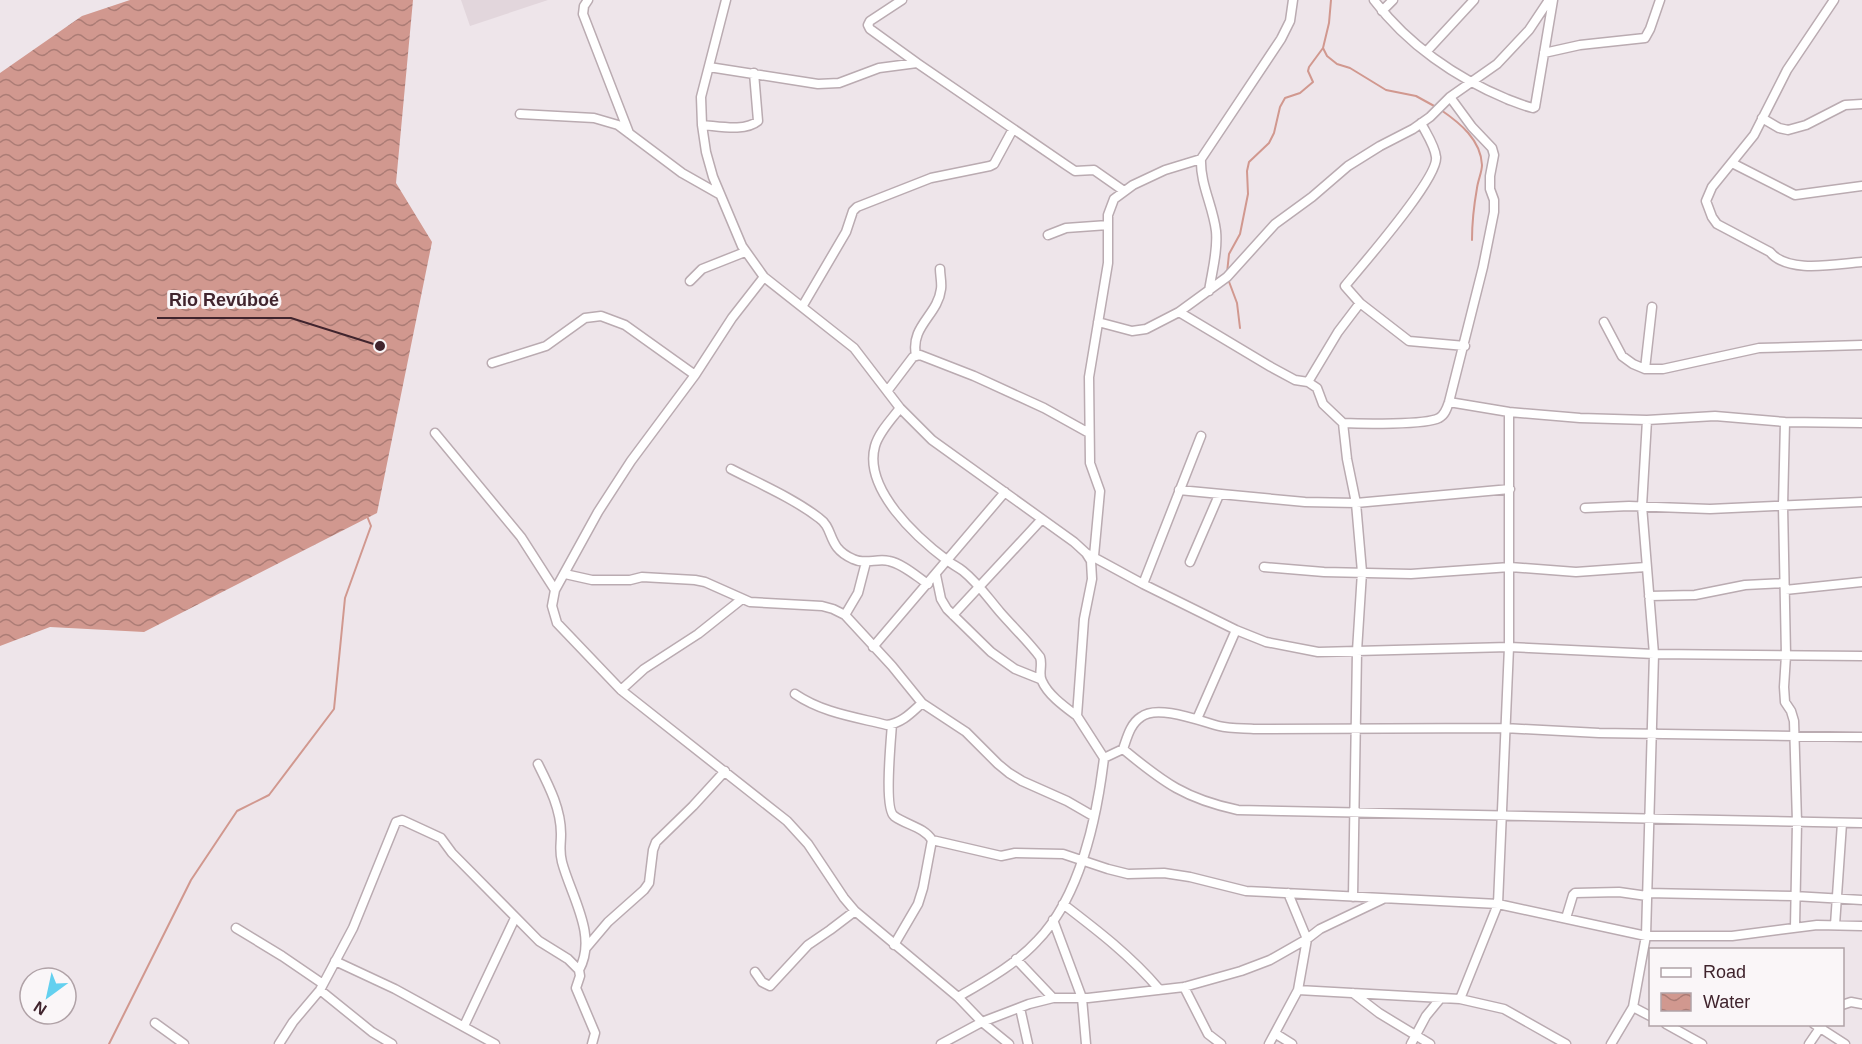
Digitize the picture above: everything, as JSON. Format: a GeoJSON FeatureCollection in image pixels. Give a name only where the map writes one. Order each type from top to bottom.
{"type":"FeatureCollection","features":[{"type":"Feature","properties":{"kind":"street"},"geometry":{"type":"LineString","coordinates":[[588,0],[583,14],[630,134]]}},
{"type":"Feature","properties":{"kind":"street"},"geometry":{"type":"LineString","coordinates":[[726,0],[701,97],[702,125],[706,152],[719,194],[746,252],[764,277],[854,348],[900,408],[932,440],[1090,554],[1143,584],[1236,630],[1266,642],[1318,652],[1509,647],[1654,654],[1862,656]]}},
{"type":"Feature","properties":{"kind":"street"},"geometry":{"type":"LineString","coordinates":[[902,0],[870,21],[868,25],[870,29],[1075,171],[1094,170],[1124,191]]}},
{"type":"Feature","properties":{"kind":"street"},"geometry":{"type":"LineString","coordinates":[[1209,291],[1216,248],[1216,232],[1213,214],[1200,173],[1201,159],[1281,39],[1290,21],[1293,0]]}},
{"type":"Feature","properties":{"kind":"street"},"geometry":{"type":"LineString","coordinates":[[1374,0],[1402,32],[1445,66],[1470,82],[1533,108],[1536,107],[1540,84],[1551,0]]}},
{"type":"Feature","properties":{"kind":"street"},"geometry":{"type":"LineString","coordinates":[[1382,11],[1394,0]]}},
{"type":"Feature","properties":{"kind":"street"},"geometry":{"type":"LineString","coordinates":[[1426,52],[1474,0]]}},
{"type":"Feature","properties":{"kind":"street"},"geometry":{"type":"LineString","coordinates":[[1098,322],[1132,331],[1146,329],[1179,312],[1209,291],[1227,277],[1275,224],[1312,197],[1348,166],[1421,123],[1450,97],[1497,64],[1529,30],[1551,0]]}},
{"type":"Feature","properties":{"kind":"street"},"geometry":{"type":"LineString","coordinates":[[1544,53],[1580,45],[1645,38],[1660,0]]}},
{"type":"Feature","properties":{"kind":"street"},"geometry":{"type":"LineString","coordinates":[[1834,0],[1787,70],[1754,135],[1707,195],[1706,201],[1717,224],[1770,252],[1774,258],[1787,264],[1800,267],[1862,262]]}},
{"type":"Feature","properties":{"kind":"street"},"geometry":{"type":"LineString","coordinates":[[709,67],[818,84],[839,83],[879,68],[917,63]]}},
{"type":"Feature","properties":{"kind":"street"},"geometry":{"type":"LineString","coordinates":[[702,125],[737,127],[758,121],[754,73]]}},
{"type":"Feature","properties":{"kind":"street"},"geometry":{"type":"LineString","coordinates":[[1343,423],[1378,425],[1438,419],[1446,411],[1449,402],[1465,346],[1494,212],[1490,176],[1494,155],[1492,148],[1472,127],[1450,97]]}},
{"type":"Feature","properties":{"kind":"street"},"geometry":{"type":"LineString","coordinates":[[1762,118],[1779,128],[1788,130],[1806,125],[1845,105],[1862,105]]}},
{"type":"Feature","properties":{"kind":"street"},"geometry":{"type":"LineString","coordinates":[[520,114],[594,118],[618,125],[682,173],[719,194]]}},
{"type":"Feature","properties":{"kind":"street"},"geometry":{"type":"LineString","coordinates":[[1421,123],[1437,159],[1435,166],[1416,198],[1345,286],[1360,303],[1409,341],[1465,346]]}},
{"type":"Feature","properties":{"kind":"street"},"geometry":{"type":"LineString","coordinates":[[802,307],[846,232],[857,207],[931,178],[994,164],[1013,129]]}},
{"type":"Feature","properties":{"kind":"street"},"geometry":{"type":"LineString","coordinates":[[1077,716],[1084,619],[1092,579],[1090,554],[1100,491],[1090,463],[1089,377],[1108,262],[1108,215],[1114,199],[1124,191],[1165,170],[1201,159]]}},
{"type":"Feature","properties":{"kind":"street"},"geometry":{"type":"LineString","coordinates":[[1732,163],[1795,195],[1862,186]]}},
{"type":"Feature","properties":{"kind":"street"},"geometry":{"type":"LineString","coordinates":[[1048,236],[1066,228],[1108,225]]}},
{"type":"Feature","properties":{"kind":"street"},"geometry":{"type":"LineString","coordinates":[[690,281],[702,269],[746,252]]}},
{"type":"Feature","properties":{"kind":"street"},"geometry":{"type":"LineString","coordinates":[[888,390],[916,355],[914,341],[924,320],[937,302],[941,289],[939,269]]}},
{"type":"Feature","properties":{"kind":"street"},"geometry":{"type":"LineString","coordinates":[[764,277],[732,318],[695,375],[631,461],[598,512],[555,590],[552,606],[557,623],[621,690],[749,792],[788,820],[808,844],[855,911],[958,997],[982,1022],[1009,1044]]}},
{"type":"Feature","properties":{"kind":"street"},"geometry":{"type":"LineString","coordinates":[[1308,382],[1338,332],[1360,303]]}},
{"type":"Feature","properties":{"kind":"street"},"geometry":{"type":"LineString","coordinates":[[1645,369],[1652,307]]}},
{"type":"Feature","properties":{"kind":"street"},"geometry":{"type":"LineString","coordinates":[[1179,312],[1271,367],[1295,380],[1308,382],[1317,388],[1323,404],[1343,423],[1347,459],[1356,502],[1362,572],[1357,651],[1353,897]]}},
{"type":"Feature","properties":{"kind":"street"},"geometry":{"type":"LineString","coordinates":[[492,363],[546,346],[585,318],[601,316],[625,325],[695,375]]}},
{"type":"Feature","properties":{"kind":"street"},"geometry":{"type":"LineString","coordinates":[[1604,322],[1622,356],[1645,369],[1664,369],[1759,348],[1862,345]]}},
{"type":"Feature","properties":{"kind":"street"},"geometry":{"type":"LineString","coordinates":[[916,355],[965,372],[1044,408],[1089,433]]}},
{"type":"Feature","properties":{"kind":"street"},"geometry":{"type":"LineString","coordinates":[[1449,402],[1509,412],[1580,418],[1647,420],[1715,416],[1785,422],[1862,423]]}},
{"type":"Feature","properties":{"kind":"street"},"geometry":{"type":"LineString","coordinates":[[900,408],[879,436],[874,449],[877,479],[899,518],[980,587],[1040,657],[1042,662],[1040,679]]}},
{"type":"Feature","properties":{"kind":"street"},"geometry":{"type":"LineString","coordinates":[[1460,999],[1498,903],[1500,814],[1509,647],[1509,412]]}},
{"type":"Feature","properties":{"kind":"street"},"geometry":{"type":"LineString","coordinates":[[1611,1044],[1633,1006],[1646,936],[1654,654],[1641,506],[1647,420]]}},
{"type":"Feature","properties":{"kind":"street"},"geometry":{"type":"LineString","coordinates":[[1785,422],[1783,506],[1785,702],[1794,721],[1797,822],[1795,927]]}},
{"type":"Feature","properties":{"kind":"street"},"geometry":{"type":"LineString","coordinates":[[435,433],[521,537],[555,590]]}},
{"type":"Feature","properties":{"kind":"street"},"geometry":{"type":"LineString","coordinates":[[1143,584],[1201,436]]}},
{"type":"Feature","properties":{"kind":"street"},"geometry":{"type":"LineString","coordinates":[[731,469],[822,519],[837,549],[853,559],[866,562],[886,560],[898,564],[928,584]]}},
{"type":"Feature","properties":{"kind":"street"},"geometry":{"type":"LineString","coordinates":[[1179,490],[1305,502],[1356,502],[1510,489]]}},
{"type":"Feature","properties":{"kind":"street"},"geometry":{"type":"LineString","coordinates":[[873,647],[1005,492]]}},
{"type":"Feature","properties":{"kind":"street"},"geometry":{"type":"LineString","coordinates":[[1190,562],[1219,495]]}},
{"type":"Feature","properties":{"kind":"street"},"geometry":{"type":"LineString","coordinates":[[1585,508],[1641,506],[1710,508],[1862,502]]}},
{"type":"Feature","properties":{"kind":"street"},"geometry":{"type":"LineString","coordinates":[[953,615],[1042,519]]}},
{"type":"Feature","properties":{"kind":"street"},"geometry":{"type":"LineString","coordinates":[[845,615],[858,593],[866,562]]}},
{"type":"Feature","properties":{"kind":"street"},"geometry":{"type":"LineString","coordinates":[[1264,567],[1411,574],[1510,567],[1562,569],[1576,572],[1646,567]]}},
{"type":"Feature","properties":{"kind":"street"},"geometry":{"type":"LineString","coordinates":[[565,574],[592,580],[630,580],[642,577],[694,580],[705,582],[758,604],[822,606],[833,609],[845,615],[922,703],[966,732],[1009,773],[1022,782],[1067,801],[1093,816]]}},
{"type":"Feature","properties":{"kind":"street"},"geometry":{"type":"LineString","coordinates":[[936,575],[941,599],[953,615],[991,652],[1015,669],[1040,679],[1056,699],[1077,716],[1104,758],[1099,799],[1082,861],[1063,904],[1048,929],[1016,959],[958,997]]}},
{"type":"Feature","properties":{"kind":"street"},"geometry":{"type":"LineString","coordinates":[[1649,596],[1695,595],[1745,585],[1785,586],[1862,582]]}},
{"type":"Feature","properties":{"kind":"street"},"geometry":{"type":"LineString","coordinates":[[621,690],[644,669],[698,634],[742,599]]}},
{"type":"Feature","properties":{"kind":"street"},"geometry":{"type":"LineString","coordinates":[[1197,719],[1236,630]]}},
{"type":"Feature","properties":{"kind":"street"},"geometry":{"type":"LineString","coordinates":[[795,694],[829,711],[892,724],[906,718],[922,703]]}},
{"type":"Feature","properties":{"kind":"street"},"geometry":{"type":"LineString","coordinates":[[1104,758],[1123,749],[1133,724],[1151,712],[1197,719],[1221,726],[1256,729],[1504,728],[1652,734],[1862,736]]}},
{"type":"Feature","properties":{"kind":"street"},"geometry":{"type":"LineString","coordinates":[[892,724],[889,774],[890,810],[894,816],[928,834],[932,840],[1001,856],[1015,853],[1063,854],[1128,874],[1164,873],[1246,891],[1498,903],[1646,936],[1732,936],[1795,927],[1862,926]]}},
{"type":"Feature","properties":{"kind":"street"},"geometry":{"type":"LineString","coordinates":[[1123,749],[1175,789],[1212,804],[1238,810],[1862,823]]}},
{"type":"Feature","properties":{"kind":"street"},"geometry":{"type":"LineString","coordinates":[[538,764],[553,794],[561,836],[559,848],[583,925],[586,948],[579,970]]}},
{"type":"Feature","properties":{"kind":"street"},"geometry":{"type":"LineString","coordinates":[[586,948],[608,922],[649,883],[656,842],[725,771]]}},
{"type":"Feature","properties":{"kind":"street"},"geometry":{"type":"LineString","coordinates":[[279,1044],[293,1022],[322,987],[353,928],[380,859],[399,820],[427,830],[441,838],[452,854],[539,941],[568,959],[579,970],[580,976],[576,988],[595,1033],[592,1044]]}},
{"type":"Feature","properties":{"kind":"street"},"geometry":{"type":"LineString","coordinates":[[1834,925],[1842,823]]}},
{"type":"Feature","properties":{"kind":"street"},"geometry":{"type":"LineString","coordinates":[[894,945],[918,904],[932,840]]}},
{"type":"Feature","properties":{"kind":"street"},"geometry":{"type":"LineString","coordinates":[[1566,918],[1575,893],[1794,896],[1862,900]]}},
{"type":"Feature","properties":{"kind":"street"},"geometry":{"type":"LineString","coordinates":[[1269,1044],[1298,990],[1307,939],[1288,894]]}},
{"type":"Feature","properties":{"kind":"street"},"geometry":{"type":"LineString","coordinates":[[941,1044],[982,1022],[1053,998],[1082,998],[1184,987],[1241,971],[1270,960],[1333,922],[1383,899]]}},
{"type":"Feature","properties":{"kind":"street"},"geometry":{"type":"LineString","coordinates":[[1063,904],[1106,937],[1159,989]]}},
{"type":"Feature","properties":{"kind":"street"},"geometry":{"type":"LineString","coordinates":[[755,972],[762,982],[770,986],[808,945],[855,911]]}},
{"type":"Feature","properties":{"kind":"street"},"geometry":{"type":"LineString","coordinates":[[464,1026],[515,918]]}},
{"type":"Feature","properties":{"kind":"street"},"geometry":{"type":"LineString","coordinates":[[1053,920],[1082,998],[1086,1044]]}},
{"type":"Feature","properties":{"kind":"street"},"geometry":{"type":"LineString","coordinates":[[236,928],[282,956],[322,987],[372,1032],[392,1044]]}},
{"type":"Feature","properties":{"kind":"street"},"geometry":{"type":"LineString","coordinates":[[1016,959],[1053,998]]}},
{"type":"Feature","properties":{"kind":"street"},"geometry":{"type":"LineString","coordinates":[[335,961],[395,989],[495,1044]]}},
{"type":"Feature","properties":{"kind":"street"},"geometry":{"type":"LineString","coordinates":[[1639,978],[1649,981]]}},
{"type":"Feature","properties":{"kind":"street"},"geometry":{"type":"LineString","coordinates":[[1184,987],[1208,1034],[1221,1044]]}},
{"type":"Feature","properties":{"kind":"street"},"geometry":{"type":"LineString","coordinates":[[1298,990],[1460,999],[1504,1009],[1566,1044]]}},
{"type":"Feature","properties":{"kind":"street"},"geometry":{"type":"LineString","coordinates":[[1353,992],[1379,1013],[1430,1044]]}},
{"type":"Feature","properties":{"kind":"street"},"geometry":{"type":"LineString","coordinates":[[1411,1044],[1426,1016],[1440,999]]}},
{"type":"Feature","properties":{"kind":"street"},"geometry":{"type":"LineString","coordinates":[[1844,1004],[1851,1002],[1862,1004]]}},
{"type":"Feature","properties":{"kind":"street"},"geometry":{"type":"LineString","coordinates":[[1633,1006],[1649,1015]]}},
{"type":"Feature","properties":{"kind":"street"},"geometry":{"type":"LineString","coordinates":[[1020,1008],[1028,1044]]}},
{"type":"Feature","properties":{"kind":"street"},"geometry":{"type":"LineString","coordinates":[[155,1023],[183,1044]]}},
{"type":"Feature","properties":{"kind":"street"},"geometry":{"type":"LineString","coordinates":[[1670,1026],[1702,1044]]}},
{"type":"Feature","properties":{"kind":"street"},"geometry":{"type":"LineString","coordinates":[[1809,1044],[1819,1026],[1845,1044]]}},
{"type":"Feature","properties":{"kind":"street"},"geometry":{"type":"LineString","coordinates":[[1276,1034],[1292,1044]]}},
{"type":"Feature","properties":{"kind":"shaded area"},"geometry":{"type":"Polygon","coordinates":[[[461,0],[548,0],[470,26],[461,0]]]}},
{"type":"Feature","properties":{"kind":"water"},"geometry":{"type":"Polygon","coordinates":[[[130,0],[413,0],[396,183],[432,242],[377,513],[144,632],[50,627],[0,646],[0,73],[82,16],[130,0]]]}},
{"type":"Feature","properties":{"kind":"waterway"},"geometry":{"type":"LineString","coordinates":[[1331,0],[1329,23],[1323,48],[1327,56],[1337,64],[1350,68],[1386,90],[1416,96],[1436,107]]}},
{"type":"Feature","properties":{"kind":"waterway"},"geometry":{"type":"LineString","coordinates":[[1227,273],[1229,254],[1240,234],[1248,194],[1249,162],[1269,143],[1285,98],[1300,93],[1313,82],[1308,71],[1309,67],[1323,48]]}},
{"type":"Feature","properties":{"kind":"waterway"},"geometry":{"type":"LineString","coordinates":[[1441,110],[1468,133],[1481,156],[1482,168],[1475,201],[1472,240]]}},
{"type":"Feature","properties":{"kind":"waterway"},"geometry":{"type":"LineString","coordinates":[[1228,279],[1237,303],[1240,328]]}},
{"type":"Feature","properties":{"kind":"waterway"},"geometry":{"type":"LineString","coordinates":[[109,1044],[191,880],[237,811],[269,795],[334,709],[345,598],[371,526],[367,516]]}},
{"type":"Feature","properties":{"kind":"place","name":"Rio Revúboé"},"geometry":{"type":"Point","coordinates":[380,346]}}]}
